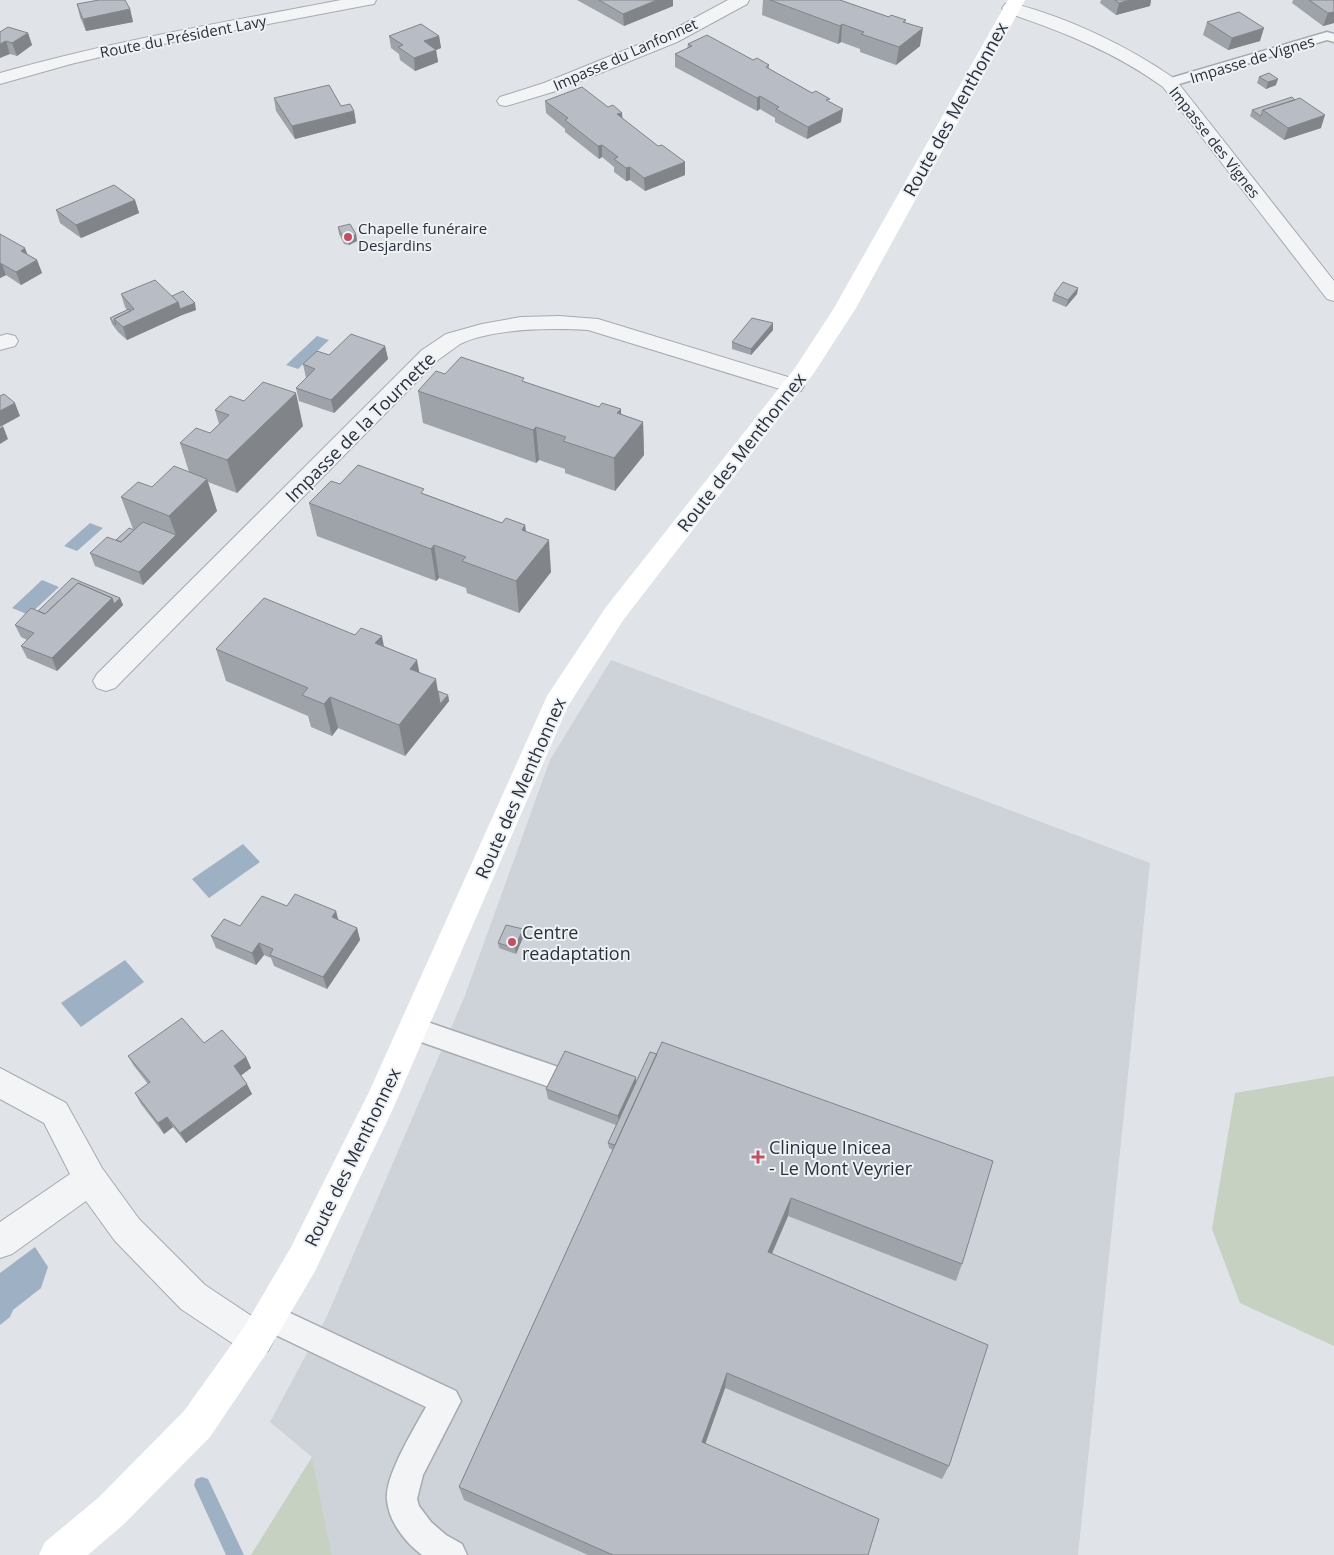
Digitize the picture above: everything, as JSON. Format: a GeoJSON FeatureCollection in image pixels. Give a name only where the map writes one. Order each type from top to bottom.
{"type":"FeatureCollection","features":[{"type":"Feature","properties":{"kind":"street","name":"Route du Président Lavy"},"geometry":{"type":"LineString","coordinates":[[0,79],[66,60],[126,46],[368,0]]}},
{"type":"Feature","properties":{"kind":"street","name":"Impasse du Lanfonnet"},"geometry":{"type":"LineString","coordinates":[[506,101],[550,87],[670,38],[741,0]]}},
{"type":"Feature","properties":{"kind":"street","name":"Impasse des Vignes"},"geometry":{"type":"LineString","coordinates":[[1014,4],[1130,56],[1169,83],[1334,294]]}},
{"type":"Feature","properties":{"kind":"street","name":"Route des Menthonnex"},"geometry":{"type":"LineString","coordinates":[[58,1555],[111,1511],[197,1424],[263,1328],[302,1262],[381,1101],[556,703],[615,613],[794,386],[845,308],[1014,4]]}},
{"type":"Feature","properties":{"kind":"street","name":"Impasse de la Tournette"},"geometry":{"type":"LineString","coordinates":[[106,681],[430,355],[454,339],[490,329],[521,324],[559,322],[590,324],[794,386]]}},
{"type":"Feature","properties":{"kind":"street"},"geometry":{"type":"LineString","coordinates":[[0,1082],[56,1113],[90,1179],[127,1230],[192,1297],[263,1328]]}},
{"type":"Feature","properties":{"kind":"street"},"geometry":{"type":"LineString","coordinates":[[0,1242],[90,1179]]}},
{"type":"Feature","properties":{"kind":"lane","name":"Impasse de Vignes"},"geometry":{"type":"LineString","coordinates":[[1169,83],[1327,36],[1334,38]]}},
{"type":"Feature","properties":{"kind":"lane"},"geometry":{"type":"LineString","coordinates":[[413,1028],[558,1078]]}},
{"type":"Feature","properties":{"kind":"lane"},"geometry":{"type":"LineString","coordinates":[[263,1328],[446,1402],[406,1476],[401,1499],[412,1524],[436,1548],[450,1555]]}},
{"type":"Feature","properties":{"kind":"shaded area","name":"Clinique Inicea - Le Mont Veyrier"},"geometry":{"type":"Polygon","coordinates":[[[611,660],[1150,863],[1078,1555],[332,1555],[312,1457],[270,1422],[327,1316],[464,998],[550,760],[611,660]]]}},
{"type":"Feature","properties":{"kind":"green space"},"geometry":{"type":"Polygon","coordinates":[[[1334,1076],[1334,1346],[1240,1303],[1212,1229],[1235,1093],[1334,1076]]]}},
{"type":"Feature","properties":{"kind":"green space"},"geometry":{"type":"Polygon","coordinates":[[[312,1457],[332,1555],[251,1555],[312,1457]]]}},
{"type":"Feature","properties":{"kind":"water"},"geometry":{"type":"Polygon","coordinates":[[[317,336],[329,340],[298,369],[286,365],[317,336]]]}},
{"type":"Feature","properties":{"kind":"water"},"geometry":{"type":"Polygon","coordinates":[[[90,523],[103,528],[77,551],[64,546],[90,523]]]}},
{"type":"Feature","properties":{"kind":"water"},"geometry":{"type":"Polygon","coordinates":[[[42,580],[59,587],[29,615],[12,608],[42,580]]]}},
{"type":"Feature","properties":{"kind":"water"},"geometry":{"type":"Polygon","coordinates":[[[243,844],[260,862],[209,898],[192,879],[243,844]]]}},
{"type":"Feature","properties":{"kind":"water"},"geometry":{"type":"Polygon","coordinates":[[[125,960],[144,982],[81,1027],[61,1003],[125,960]]]}},
{"type":"Feature","properties":{"kind":"water"},"geometry":{"type":"Polygon","coordinates":[[[35,1247],[48,1267],[41,1288],[13,1310],[10,1317],[0,1325],[0,1273],[35,1247]]]}},
{"type":"Feature","properties":{"kind":"building"},"geometry":{"type":"Polygon","coordinates":[[[99,0],[125,0],[130,9],[83,19],[77,4],[99,0]]]}},
{"type":"Feature","properties":{"kind":"building"},"geometry":{"type":"Polygon","coordinates":[[[599,0],[657,0],[623,14],[599,0]]]}},
{"type":"Feature","properties":{"kind":"building"},"geometry":{"type":"Polygon","coordinates":[[[770,0],[840,0],[889,17],[891,15],[906,20],[903,22],[923,28],[899,47],[861,34],[864,32],[842,24],[840,26],[770,0]]]}},
{"type":"Feature","properties":{"kind":"building"},"geometry":{"type":"Polygon","coordinates":[[[1115,0],[1130,0],[1119,3],[1115,0]]]}},
{"type":"Feature","properties":{"kind":"building"},"geometry":{"type":"Polygon","coordinates":[[[1309,0],[1334,0],[1334,12],[1328,13],[1309,0]]]}},
{"type":"Feature","properties":{"kind":"building"},"geometry":{"type":"Polygon","coordinates":[[[1239,12],[1264,28],[1232,38],[1207,22],[1239,12]]]}},
{"type":"Feature","properties":{"kind":"building"},"geometry":{"type":"Polygon","coordinates":[[[421,24],[439,36],[424,41],[436,50],[414,58],[398,47],[403,45],[389,36],[421,24]]]}},
{"type":"Feature","properties":{"kind":"building"},"geometry":{"type":"Polygon","coordinates":[[[8,27],[28,33],[12,43],[6,41],[0,44],[0,32],[8,27]]]}},
{"type":"Feature","properties":{"kind":"building"},"geometry":{"type":"Polygon","coordinates":[[[707,35],[753,60],[757,58],[769,65],[766,67],[812,93],[816,91],[830,99],[826,100],[843,109],[808,127],[776,109],[779,107],[760,96],[757,98],[675,54],[692,46],[688,44],[707,35]]]}},
{"type":"Feature","properties":{"kind":"building"},"geometry":{"type":"Polygon","coordinates":[[[1269,73],[1278,79],[1268,82],[1259,77],[1269,73]]]}},
{"type":"Feature","properties":{"kind":"building"},"geometry":{"type":"Polygon","coordinates":[[[329,85],[341,106],[350,104],[354,111],[292,126],[274,98],[329,85]]]}},
{"type":"Feature","properties":{"kind":"building"},"geometry":{"type":"Polygon","coordinates":[[[582,87],[608,107],[613,105],[622,113],[617,114],[658,146],[662,145],[685,162],[644,178],[630,167],[626,168],[614,159],[618,157],[602,145],[598,146],[565,120],[568,118],[545,101],[582,87]]]}},
{"type":"Feature","properties":{"kind":"building"},"geometry":{"type":"Polygon","coordinates":[[[1292,97],[1295,100],[1263,110],[1261,116],[1252,110],[1292,97]]]}},
{"type":"Feature","properties":{"kind":"building"},"geometry":{"type":"Polygon","coordinates":[[[1300,98],[1325,115],[1288,128],[1263,110],[1300,98]]]}},
{"type":"Feature","properties":{"kind":"building"},"geometry":{"type":"Polygon","coordinates":[[[114,185],[135,200],[76,225],[56,210],[114,185]]]}},
{"type":"Feature","properties":{"kind":"building"},"geometry":{"type":"Polygon","coordinates":[[[350,224],[356,234],[348,239],[343,237],[338,227],[350,224]]]}},
{"type":"Feature","properties":{"kind":"building"},"geometry":{"type":"Polygon","coordinates":[[[0,234],[25,248],[21,251],[37,260],[16,272],[0,263],[0,234]]]}},
{"type":"Feature","properties":{"kind":"building"},"geometry":{"type":"Polygon","coordinates":[[[155,280],[178,302],[123,327],[114,319],[134,309],[121,294],[155,280]]]}},
{"type":"Feature","properties":{"kind":"building"},"geometry":{"type":"Polygon","coordinates":[[[1063,282],[1078,288],[1068,300],[1054,294],[1063,282]]]}},
{"type":"Feature","properties":{"kind":"building"},"geometry":{"type":"Polygon","coordinates":[[[183,291],[195,303],[180,309],[178,302],[172,296],[183,291]]]}},
{"type":"Feature","properties":{"kind":"building"},"geometry":{"type":"Polygon","coordinates":[[[129,309],[131,311],[114,319],[116,325],[110,318],[129,309]]]}},
{"type":"Feature","properties":{"kind":"building"},"geometry":{"type":"Polygon","coordinates":[[[752,318],[773,323],[751,349],[732,342],[752,318]]]}},
{"type":"Feature","properties":{"kind":"building"},"geometry":{"type":"Polygon","coordinates":[[[351,334],[385,346],[331,400],[296,388],[315,369],[303,364],[317,351],[329,355],[351,334]]]}},
{"type":"Feature","properties":{"kind":"building"},"geometry":{"type":"Polygon","coordinates":[[[461,357],[524,378],[522,381],[599,407],[602,403],[621,409],[617,413],[643,422],[614,458],[563,441],[566,437],[536,427],[533,430],[418,391],[436,371],[445,374],[461,357]]]}},
{"type":"Feature","properties":{"kind":"building"},"geometry":{"type":"Polygon","coordinates":[[[263,382],[296,393],[227,460],[180,443],[196,428],[210,433],[229,415],[215,410],[230,396],[244,401],[263,382]]]}},
{"type":"Feature","properties":{"kind":"building"},"geometry":{"type":"Polygon","coordinates":[[[4,394],[15,403],[0,411],[0,396],[4,394]]]}},
{"type":"Feature","properties":{"kind":"building"},"geometry":{"type":"Polygon","coordinates":[[[358,465],[424,489],[421,493],[502,523],[506,518],[525,525],[522,530],[549,540],[516,581],[462,561],[466,557],[434,545],[431,549],[309,503],[331,481],[340,484],[358,465]]]}},
{"type":"Feature","properties":{"kind":"building"},"geometry":{"type":"Polygon","coordinates":[[[174,466],[207,479],[169,516],[121,497],[138,482],[152,487],[174,466]]]}},
{"type":"Feature","properties":{"kind":"building"},"geometry":{"type":"Polygon","coordinates":[[[143,522],[176,535],[139,572],[90,553],[107,537],[121,542],[143,522]]]}},
{"type":"Feature","properties":{"kind":"building"},"geometry":{"type":"Polygon","coordinates":[[[129,528],[134,530],[121,542],[116,540],[129,528]]]}},
{"type":"Feature","properties":{"kind":"building"},"geometry":{"type":"Polygon","coordinates":[[[72,578],[120,598],[114,604],[112,598],[78,583],[45,614],[38,611],[72,578]]]}},
{"type":"Feature","properties":{"kind":"building"},"geometry":{"type":"Polygon","coordinates":[[[78,583],[112,598],[52,658],[21,646],[34,633],[15,625],[31,608],[45,614],[78,583]]]}},
{"type":"Feature","properties":{"kind":"building"},"geometry":{"type":"Polygon","coordinates":[[[264,598],[355,635],[361,628],[382,636],[375,643],[417,660],[410,669],[436,679],[399,725],[330,697],[324,704],[302,695],[308,688],[216,649],[264,598]]]}},
{"type":"Feature","properties":{"kind":"building"},"geometry":{"type":"Polygon","coordinates":[[[438,691],[448,695],[440,704],[438,691]]]}},
{"type":"Feature","properties":{"kind":"building"},"geometry":{"type":"Polygon","coordinates":[[[295,894],[336,911],[332,917],[357,928],[323,977],[270,955],[273,949],[259,943],[252,953],[211,936],[224,919],[240,926],[262,896],[287,906],[295,894]]]}},
{"type":"Feature","properties":{"kind":"building"},"geometry":{"type":"Polygon","coordinates":[[[506,925],[523,929],[515,948],[498,943],[506,925]]]}},
{"type":"Feature","properties":{"kind":"building"},"geometry":{"type":"Polygon","coordinates":[[[182,1018],[204,1043],[222,1030],[246,1057],[234,1066],[247,1084],[180,1133],[167,1117],[158,1123],[135,1093],[150,1082],[128,1056],[182,1018]]]}},
{"type":"Feature","properties":{"kind":"building"},"geometry":{"type":"Polygon","coordinates":[[[662,1042],[993,1161],[962,1264],[791,1198],[768,1252],[988,1345],[949,1466],[727,1373],[702,1442],[879,1519],[868,1555],[613,1555],[459,1487],[662,1042]]]}},
{"type":"Feature","properties":{"kind":"building"},"geometry":{"type":"Polygon","coordinates":[[[565,1051],[636,1077],[618,1116],[546,1089],[565,1051]]]}},
{"type":"Feature","properties":{"kind":"building"},"geometry":{"type":"Polygon","coordinates":[[[650,1052],[657,1054],[615,1145],[608,1143],[650,1052]]]}},
{"type":"Feature","properties":{"kind":"waterway"},"geometry":{"type":"LineString","coordinates":[[202,1485],[235,1555]]}},
{"type":"Feature","properties":{"kind":"place","name":"Chapelle funéraire Desjardins"},"geometry":{"type":"Point","coordinates":[348,237]}},
{"type":"Feature","properties":{"kind":"place","name":"Centre readaptation"},"geometry":{"type":"Point","coordinates":[512,942]}},
{"type":"Feature","properties":{"kind":"place","name":"Clinique Inicea - Le Mont Veyrier"},"geometry":{"type":"Point","coordinates":[758,1157]}}]}
